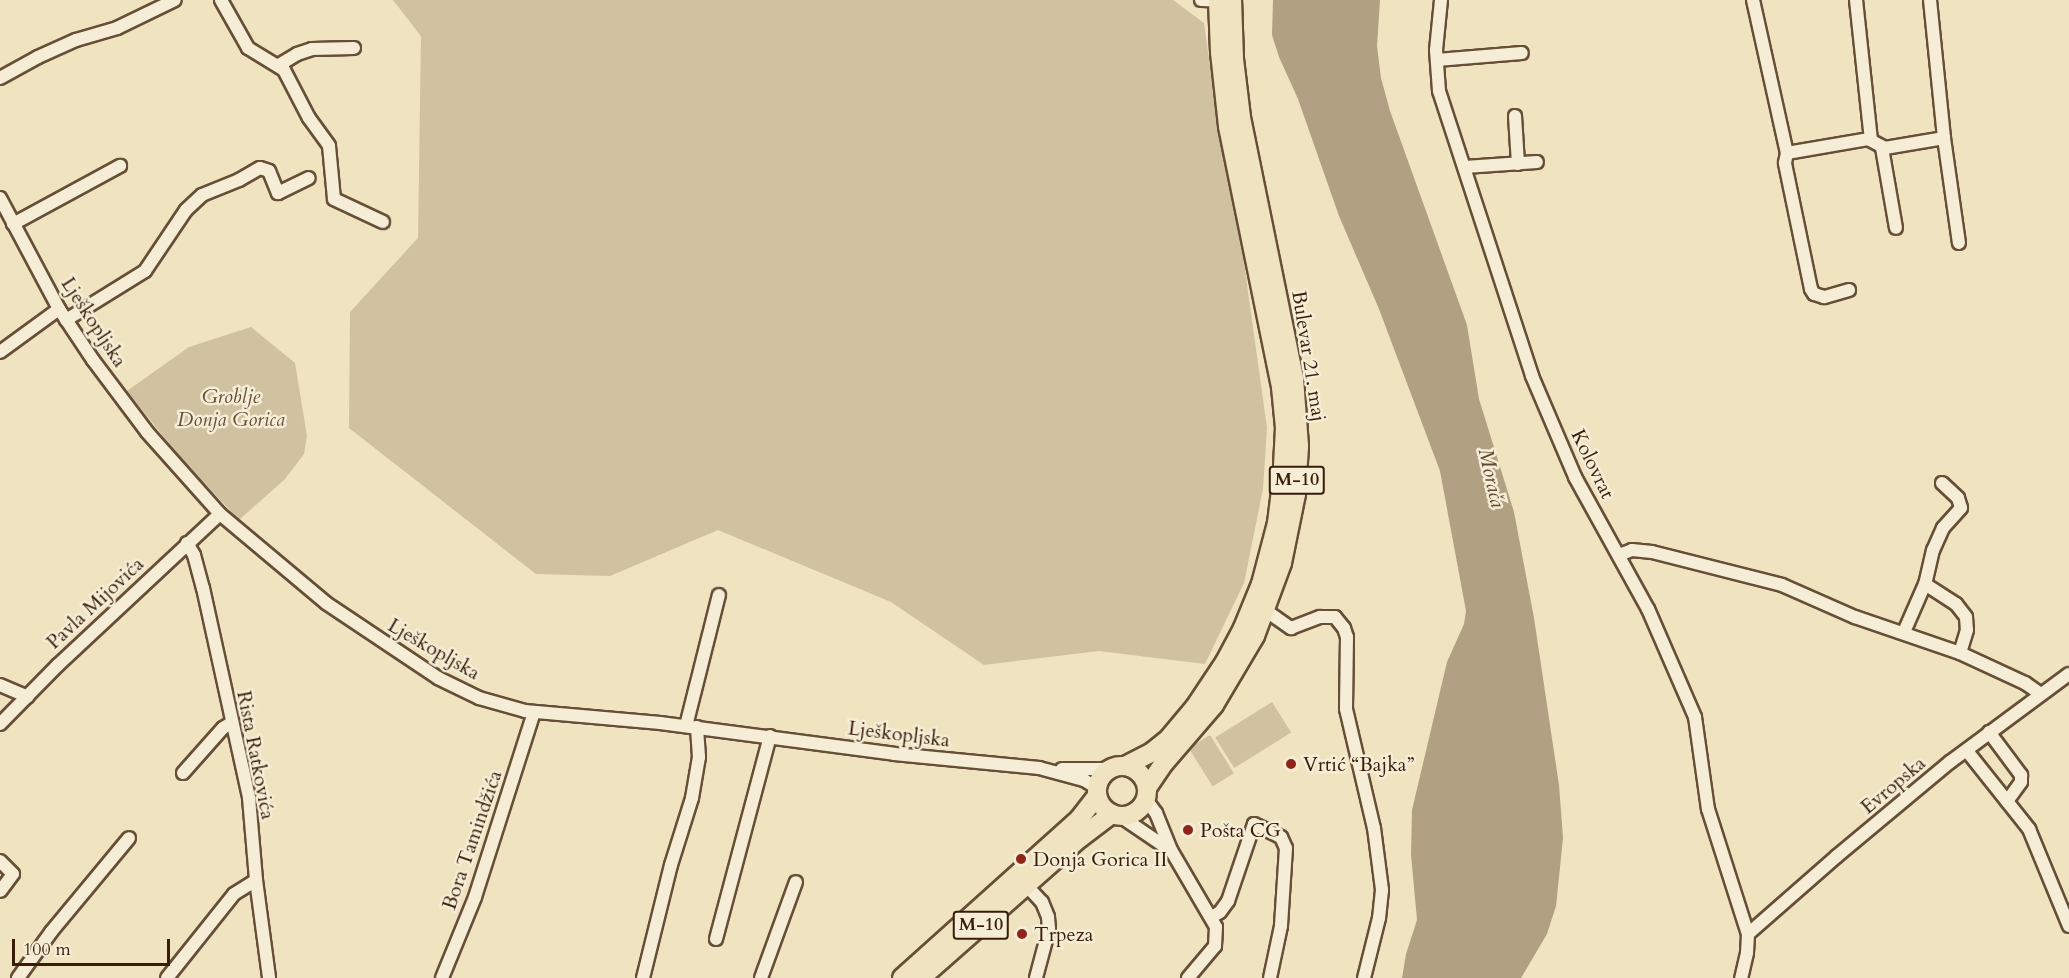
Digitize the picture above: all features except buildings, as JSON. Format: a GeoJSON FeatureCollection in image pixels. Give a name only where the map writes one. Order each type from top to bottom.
{"type":"FeatureCollection","features":[{"type":"Feature","properties":{"kind":"main road","name":"Bulevar 21. maj"},"geometry":{"type":"LineString","coordinates":[[1117,767],[1152,752],[1169,738],[1195,707],[1225,662],[1243,628],[1261,584],[1277,523],[1285,428],[1281,387],[1230,136],[1220,52],[1218,0]]}},
{"type":"Feature","properties":{"kind":"main road","name":"Bulevar 21. maj"},"geometry":{"type":"LineString","coordinates":[[921,978],[1080,838],[1116,815],[1136,811],[1146,793],[1230,682],[1255,636],[1282,564],[1292,521],[1298,470],[1298,416],[1290,356],[1241,117],[1234,59],[1232,0]]}},
{"type":"Feature","properties":{"kind":"main road","name":"M-10"},"geometry":{"type":"LineString","coordinates":[[902,978],[1079,819],[1097,792],[1099,780],[1117,767]]}},
{"type":"Feature","properties":{"kind":"main road"},"geometry":{"type":"LineString","coordinates":[[1117,767],[1140,774],[1146,793]]}},
{"type":"Feature","properties":{"kind":"main road"},"geometry":{"type":"LineString","coordinates":[[1097,792],[1100,804],[1116,815]]}},
{"type":"Feature","properties":{"kind":"street"},"geometry":{"type":"LineString","coordinates":[[0,78],[76,40],[117,28],[175,0]]}},
{"type":"Feature","properties":{"kind":"street"},"geometry":{"type":"LineString","coordinates":[[220,0],[248,48],[279,65],[289,76],[309,118],[329,146],[334,199],[383,222]]}},
{"type":"Feature","properties":{"kind":"street"},"geometry":{"type":"LineString","coordinates":[[1201,0],[1232,0]]}},
{"type":"Feature","properties":{"kind":"street","name":"Kolovrat"},"geometry":{"type":"LineString","coordinates":[[1441,0],[1437,60],[1439,91],[1446,115],[1532,376],[1575,477],[1648,609],[1695,717],[1708,809],[1748,934]]}},
{"type":"Feature","properties":{"kind":"street"},"geometry":{"type":"LineString","coordinates":[[1753,0],[1787,153],[1785,163],[1811,289],[1814,294],[1824,297],[1849,290]]}},
{"type":"Feature","properties":{"kind":"street"},"geometry":{"type":"LineString","coordinates":[[1856,0],[1877,144],[1896,228]]}},
{"type":"Feature","properties":{"kind":"street"},"geometry":{"type":"LineString","coordinates":[[1930,0],[1944,138],[1959,243]]}},
{"type":"Feature","properties":{"kind":"street"},"geometry":{"type":"LineString","coordinates":[[279,65],[297,54],[312,49],[354,48]]}},
{"type":"Feature","properties":{"kind":"street"},"geometry":{"type":"LineString","coordinates":[[1437,60],[1522,53]]}},
{"type":"Feature","properties":{"kind":"street"},"geometry":{"type":"LineString","coordinates":[[1515,116],[1518,164]]}},
{"type":"Feature","properties":{"kind":"street"},"geometry":{"type":"LineString","coordinates":[[1787,153],[1944,138]]}},
{"type":"Feature","properties":{"kind":"street"},"geometry":{"type":"LineString","coordinates":[[1465,167],[1537,162]]}},
{"type":"Feature","properties":{"kind":"street"},"geometry":{"type":"LineString","coordinates":[[13,224],[120,166]]}},
{"type":"Feature","properties":{"kind":"street"},"geometry":{"type":"LineString","coordinates":[[66,320],[145,271],[154,261],[186,210],[202,195],[239,180],[260,168],[269,171],[278,193],[309,177]]}},
{"type":"Feature","properties":{"kind":"street","name":"Lješkopljska"},"geometry":{"type":"LineString","coordinates":[[0,198],[66,320],[147,432],[220,514],[326,603],[411,662],[479,698],[534,712],[692,726],[894,754],[1052,770],[1117,767]]}},
{"type":"Feature","properties":{"kind":"street"},"geometry":{"type":"LineString","coordinates":[[0,352],[59,309]]}},
{"type":"Feature","properties":{"kind":"street"},"geometry":{"type":"LineString","coordinates":[[1905,632],[1925,584],[1933,550],[1943,528],[1961,508],[1958,498],[1942,483]]}},
{"type":"Feature","properties":{"kind":"street","name":"Pavla Mijovića"},"geometry":{"type":"LineString","coordinates":[[0,724],[187,543],[220,514]]}},
{"type":"Feature","properties":{"kind":"street","name":"Rista Ratkovića"},"geometry":{"type":"LineString","coordinates":[[187,543],[193,551],[203,588],[249,798],[268,977]]}},
{"type":"Feature","properties":{"kind":"street"},"geometry":{"type":"LineString","coordinates":[[1619,555],[1632,550],[1652,552],[1782,585],[1855,617],[1905,632],[1960,653],[2025,683],[2041,694]]}},
{"type":"Feature","properties":{"kind":"street"},"geometry":{"type":"LineString","coordinates":[[1925,584],[1956,604],[1966,616],[1967,630],[1960,653]]}},
{"type":"Feature","properties":{"kind":"street"},"geometry":{"type":"LineString","coordinates":[[643,978],[671,865],[692,798],[699,757],[692,726],[719,595]]}},
{"type":"Feature","properties":{"kind":"street"},"geometry":{"type":"LineString","coordinates":[[1265,610],[1291,628],[1320,617],[1335,617],[1344,628],[1347,637],[1346,709],[1374,828],[1381,883],[1379,918],[1364,978]]}},
{"type":"Feature","properties":{"kind":"street","name":"Evropska"},"geometry":{"type":"LineString","coordinates":[[1748,934],[1836,856],[1989,732],[2069,674]]}},
{"type":"Feature","properties":{"kind":"street"},"geometry":{"type":"LineString","coordinates":[[2058,682],[2069,691]]}},
{"type":"Feature","properties":{"kind":"street"},"geometry":{"type":"LineString","coordinates":[[0,685],[27,697]]}},
{"type":"Feature","properties":{"kind":"street","name":"Bora Tamindžića"},"geometry":{"type":"LineString","coordinates":[[442,978],[475,897],[534,712]]}},
{"type":"Feature","properties":{"kind":"street"},"geometry":{"type":"LineString","coordinates":[[183,773],[223,728],[231,723]]}},
{"type":"Feature","properties":{"kind":"street"},"geometry":{"type":"LineString","coordinates":[[1989,732],[2021,775],[2021,782],[2007,801]]}},
{"type":"Feature","properties":{"kind":"street"},"geometry":{"type":"LineString","coordinates":[[716,939],[771,736]]}},
{"type":"Feature","properties":{"kind":"street"},"geometry":{"type":"LineString","coordinates":[[1966,751],[2029,829],[2069,926]]}},
{"type":"Feature","properties":{"kind":"street","name":"Lješkopljska"},"geometry":{"type":"LineString","coordinates":[[1052,770],[1084,780],[1097,792]]}},
{"type":"Feature","properties":{"kind":"street"},"geometry":{"type":"LineString","coordinates":[[1146,793],[1172,850],[1212,916],[1217,932],[1215,946],[1188,978]]}},
{"type":"Feature","properties":{"kind":"street"},"geometry":{"type":"LineString","coordinates":[[1116,815],[1172,850]]}},
{"type":"Feature","properties":{"kind":"street"},"geometry":{"type":"LineString","coordinates":[[1212,916],[1222,910],[1228,901],[1254,824],[1281,837],[1286,848],[1281,926],[1270,978]]}},
{"type":"Feature","properties":{"kind":"street"},"geometry":{"type":"LineString","coordinates":[[18,978],[51,932],[129,838]]}},
{"type":"Feature","properties":{"kind":"street"},"geometry":{"type":"LineString","coordinates":[[0,861],[14,874],[0,891]]}},
{"type":"Feature","properties":{"kind":"street"},"geometry":{"type":"LineString","coordinates":[[166,978],[234,894],[256,880]]}},
{"type":"Feature","properties":{"kind":"street"},"geometry":{"type":"LineString","coordinates":[[761,978],[796,882]]}},
{"type":"Feature","properties":{"kind":"street"},"geometry":{"type":"LineString","coordinates":[[1026,885],[1042,902],[1048,917],[1048,928],[1036,978]]}},
{"type":"Feature","properties":{"kind":"street"},"geometry":{"type":"LineString","coordinates":[[1741,978],[1747,953],[1748,934]]}},
{"type":"Feature","properties":{"kind":"green space"},"geometry":{"type":"Polygon","coordinates":[[[393,0],[1173,0],[1204,23],[1220,139],[1241,241],[1267,428],[1263,489],[1244,583],[1205,664],[1099,651],[984,665],[891,602],[718,530],[610,576],[536,574],[349,428],[350,312],[418,238],[421,36],[393,0]]]}},
{"type":"Feature","properties":{"kind":"green space","name":"Groblje Donja Gorica"},"geometry":{"type":"Polygon","coordinates":[[[251,327],[295,363],[307,436],[304,454],[285,479],[239,520],[178,455],[127,391],[189,347],[251,327]]]}},
{"type":"Feature","properties":{"kind":"green space"},"geometry":{"type":"Polygon","coordinates":[[[1272,702],[1291,733],[1234,768],[1215,738],[1272,702]]]}},
{"type":"Feature","properties":{"kind":"green space"},"geometry":{"type":"Polygon","coordinates":[[[1210,735],[1234,773],[1213,786],[1189,748],[1210,735]]]}},
{"type":"Feature","properties":{"kind":"water","name":"Morača"},"geometry":{"type":"Polygon","coordinates":[[[1273,0],[1380,0],[1377,46],[1381,78],[1390,111],[1467,325],[1479,399],[1514,512],[1534,618],[1559,785],[1563,838],[1556,906],[1547,934],[1521,978],[1402,978],[1406,954],[1417,920],[1411,855],[1412,810],[1447,662],[1464,624],[1466,611],[1440,471],[1379,309],[1339,216],[1298,99],[1279,57],[1272,35],[1273,0]]]}},
{"type":"Feature","properties":{"kind":"place","name":"Vrtić “Bajka”"},"geometry":{"type":"Point","coordinates":[1291,764]}},
{"type":"Feature","properties":{"kind":"place","name":"Pošta CG"},"geometry":{"type":"Point","coordinates":[1188,830]}},
{"type":"Feature","properties":{"kind":"place","name":"Donja Gorica II"},"geometry":{"type":"Point","coordinates":[1021,859]}},
{"type":"Feature","properties":{"kind":"place","name":"Trpeza"},"geometry":{"type":"Point","coordinates":[1022,934]}}]}
